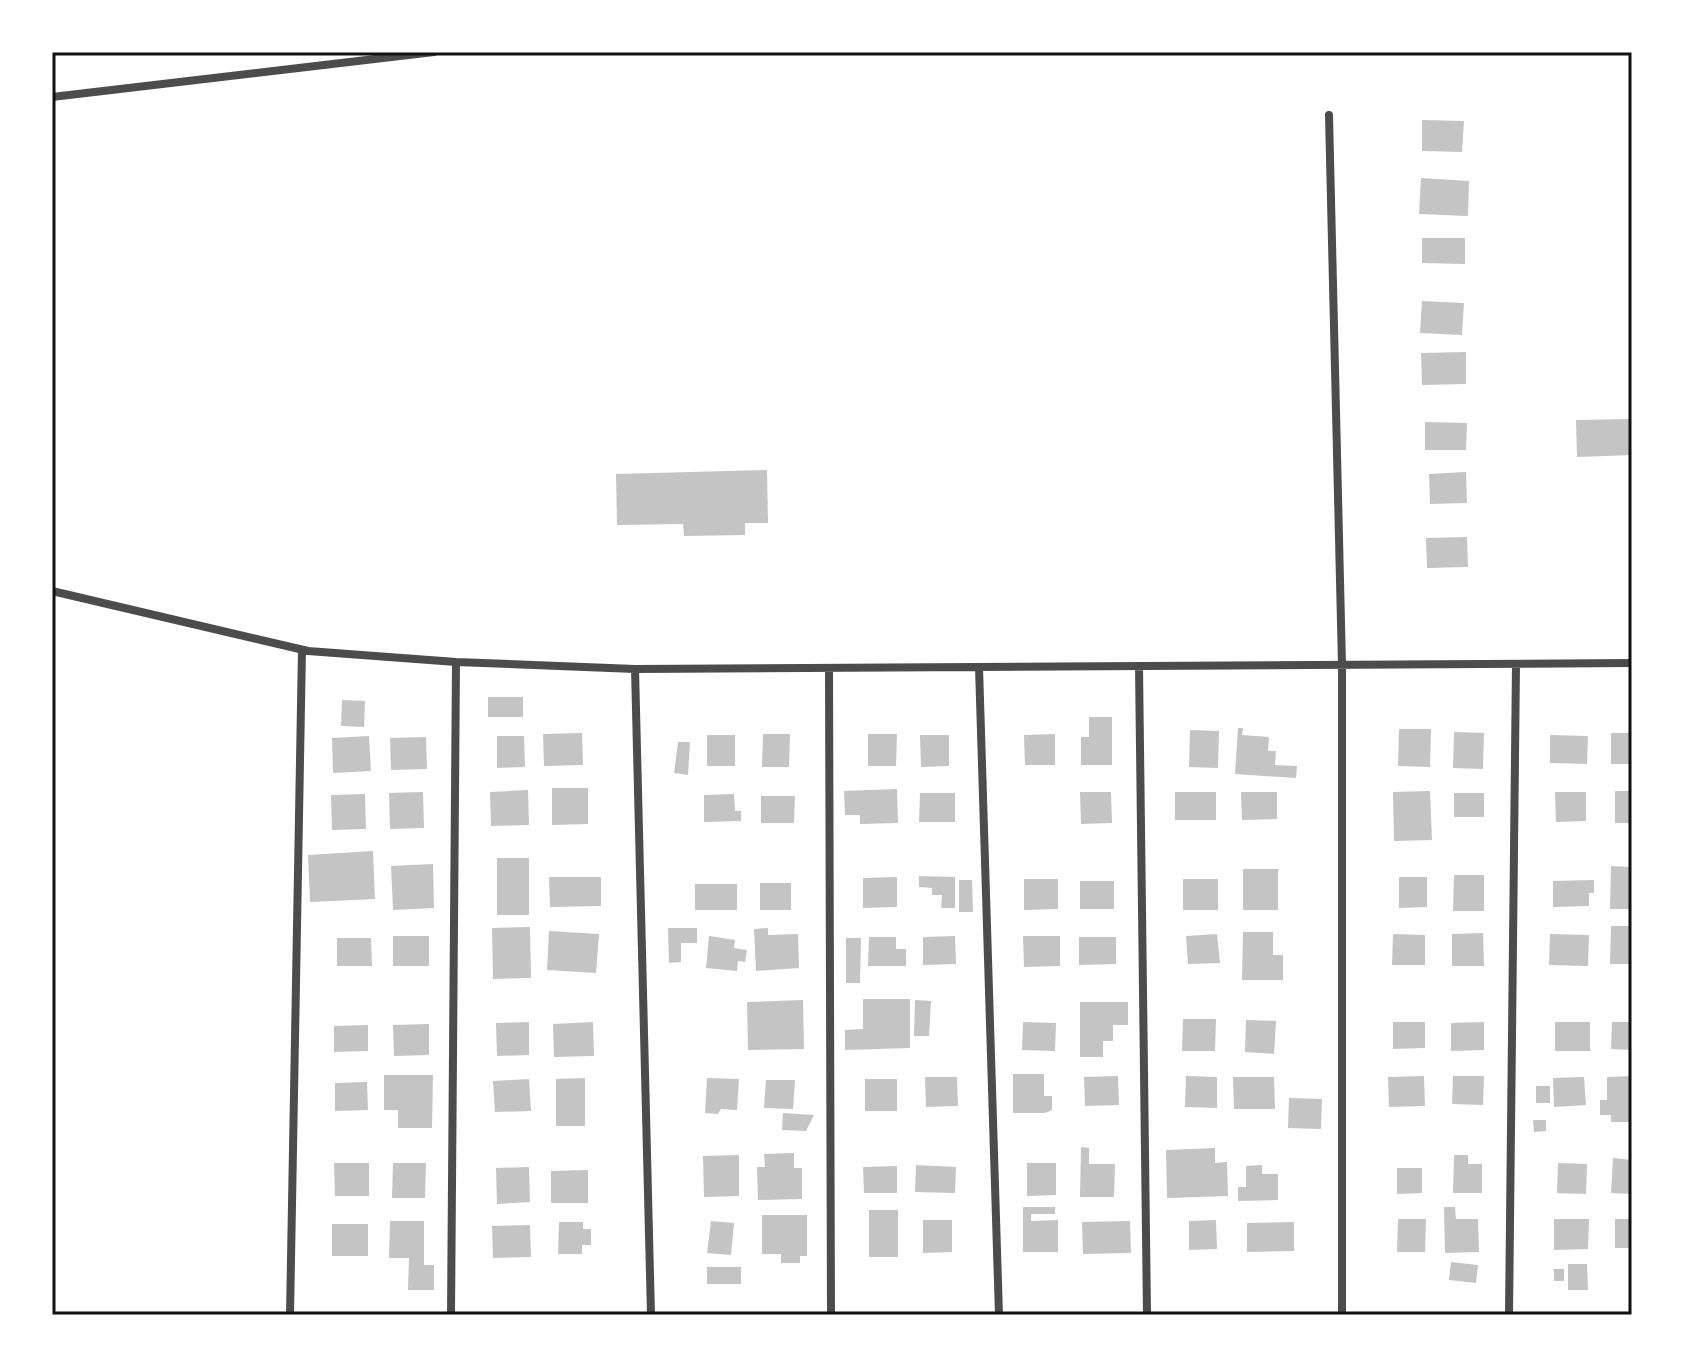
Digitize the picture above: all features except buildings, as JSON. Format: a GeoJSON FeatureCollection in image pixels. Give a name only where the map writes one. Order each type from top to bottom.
{"type":"FeatureCollection","features":[{"type":"Feature","properties":{"kind":"street"},"geometry":{"type":"LineString","coordinates":[[52,97],[434,52]]}},
{"type":"Feature","properties":{"kind":"street"},"geometry":{"type":"LineString","coordinates":[[1329,115],[1342,665],[1342,1315]]}},
{"type":"Feature","properties":{"kind":"street"},"geometry":{"type":"LineString","coordinates":[[52,591],[302,650],[456,662],[635,669],[1632,663]]}},
{"type":"Feature","properties":{"kind":"street"},"geometry":{"type":"LineString","coordinates":[[290,1315],[302,650]]}},
{"type":"Feature","properties":{"kind":"street"},"geometry":{"type":"LineString","coordinates":[[451,1315],[456,662]]}},
{"type":"Feature","properties":{"kind":"street"},"geometry":{"type":"LineString","coordinates":[[1509,1315],[1516,664]]}},
{"type":"Feature","properties":{"kind":"street"},"geometry":{"type":"LineString","coordinates":[[1139,666],[1147,1315]]}},
{"type":"Feature","properties":{"kind":"street"},"geometry":{"type":"LineString","coordinates":[[979,667],[999,1315]]}},
{"type":"Feature","properties":{"kind":"street"},"geometry":{"type":"LineString","coordinates":[[829,668],[831,1315]]}},
{"type":"Feature","properties":{"kind":"street"},"geometry":{"type":"LineString","coordinates":[[635,669],[651,1315]]}}]}
